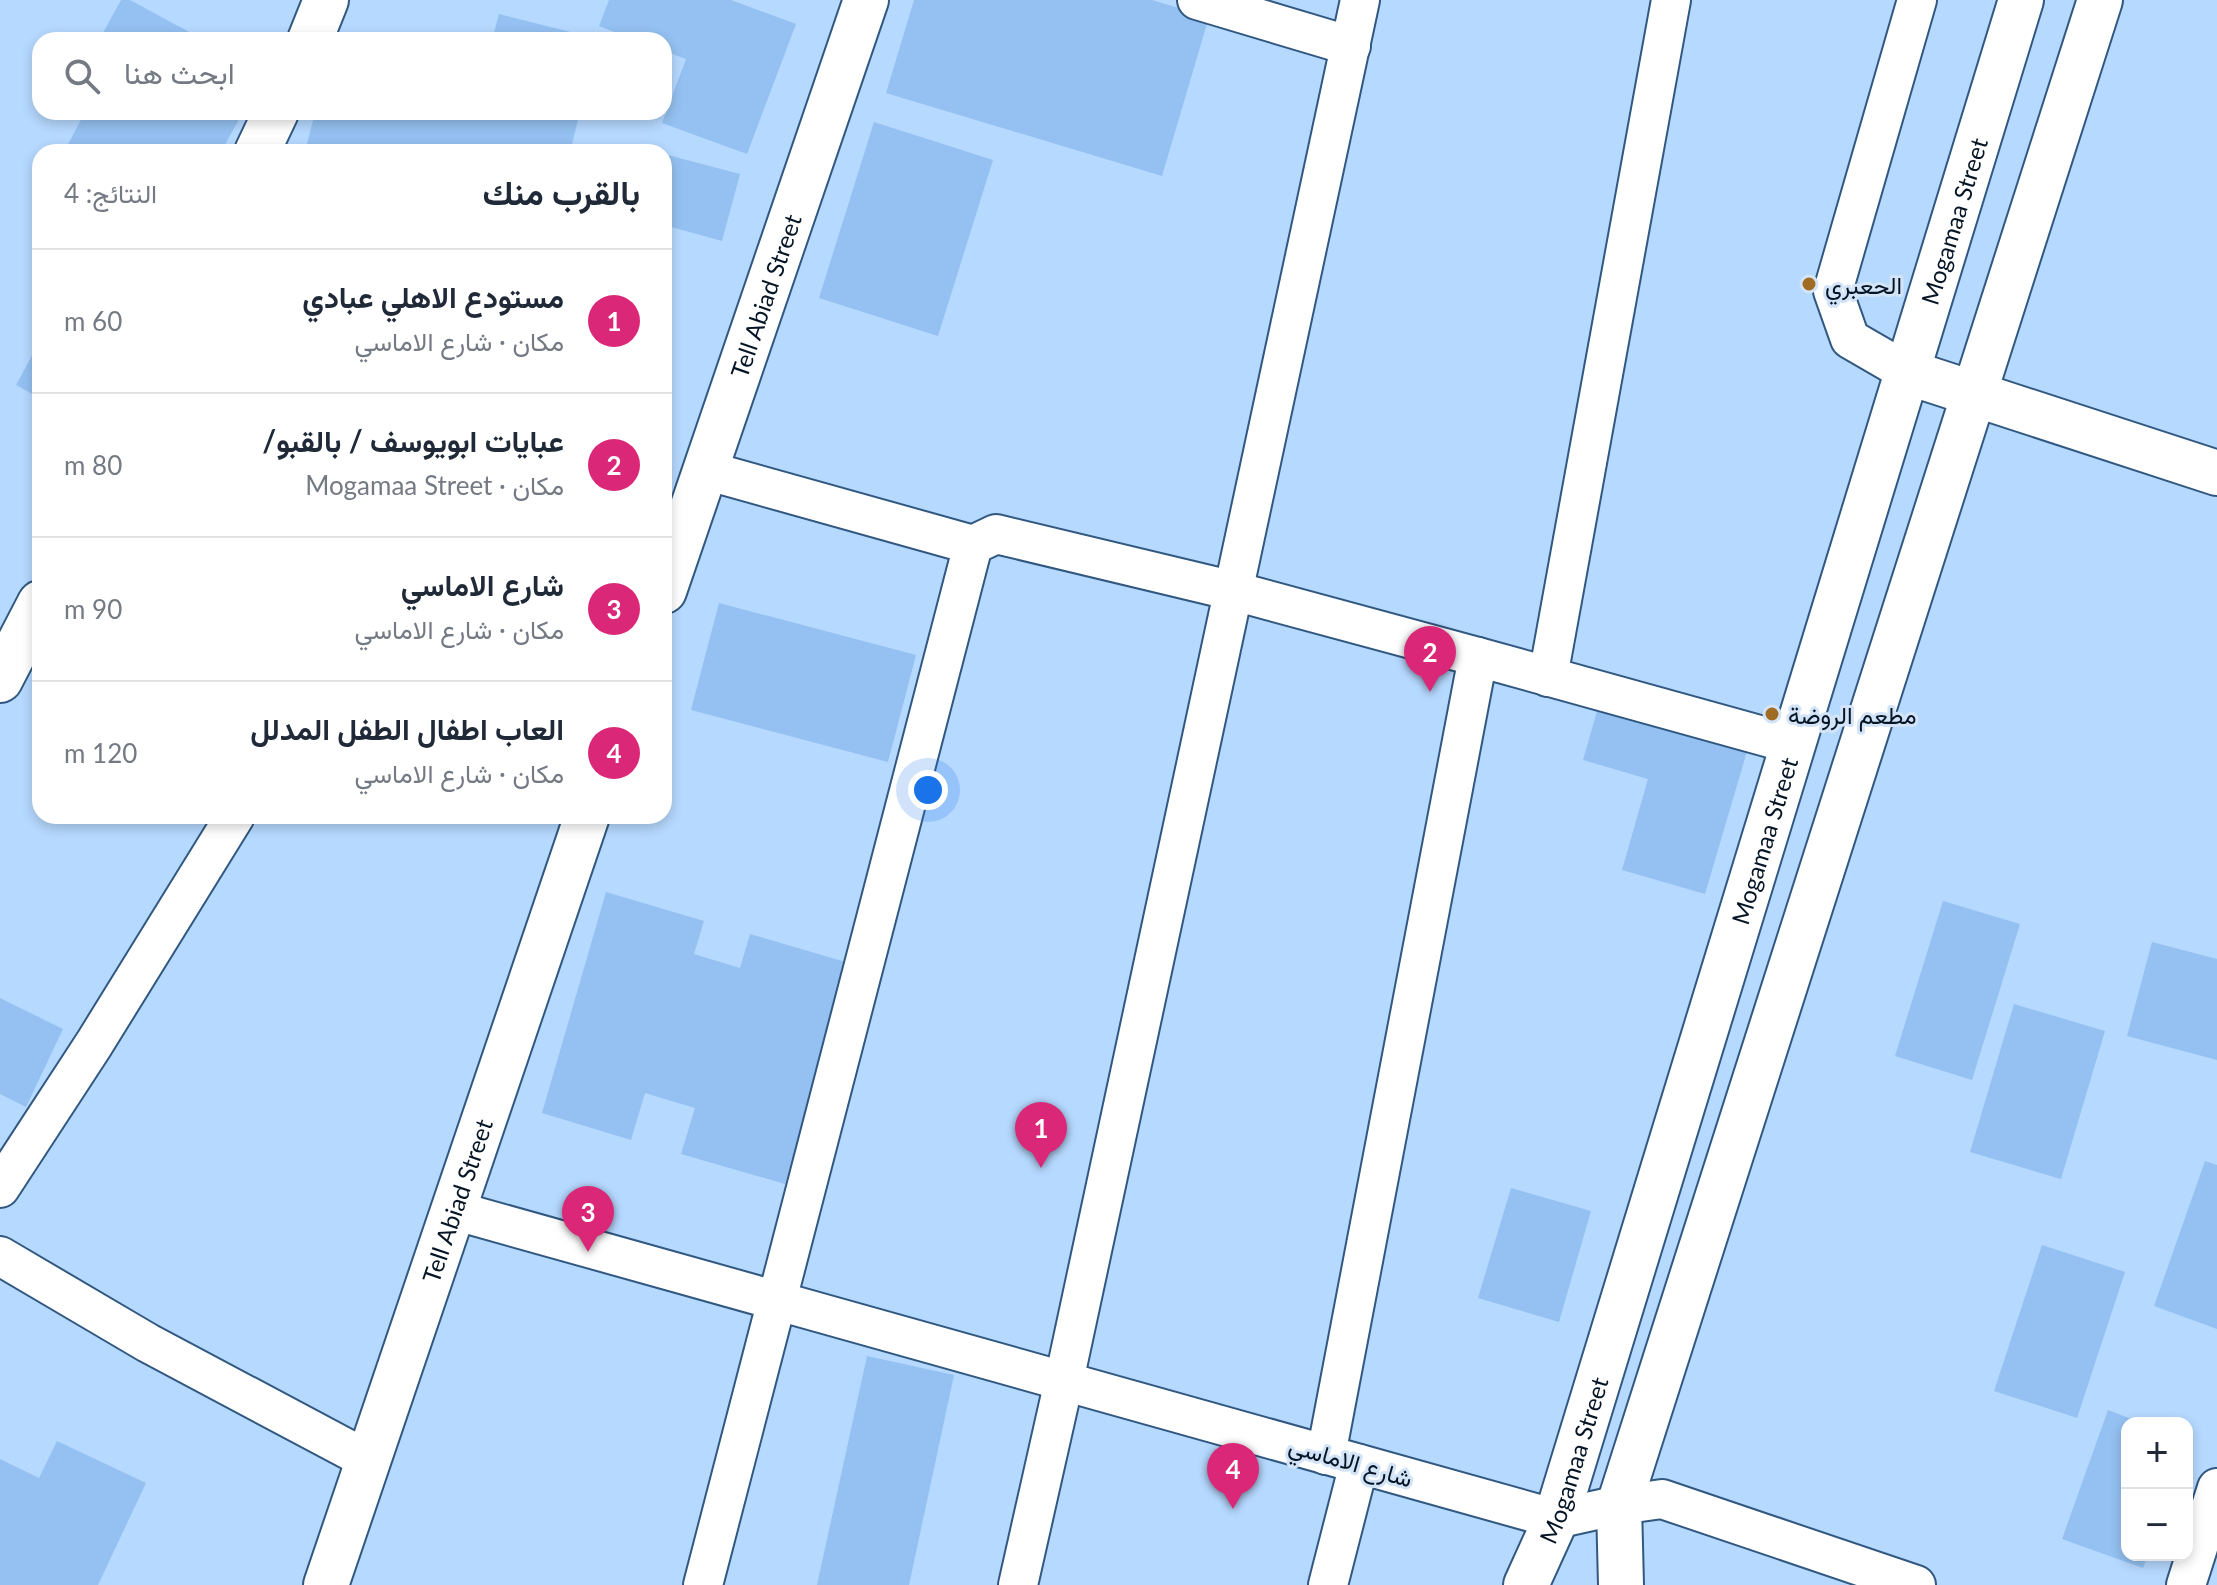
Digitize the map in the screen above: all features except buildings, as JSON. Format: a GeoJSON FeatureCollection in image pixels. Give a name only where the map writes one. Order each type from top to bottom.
{"type":"FeatureCollection","features":[{"type":"Feature","properties":{"kind":"main road"},"geometry":{"type":"LineString","coordinates":[[313,32],[326,0]]}},
{"type":"Feature","properties":{"kind":"main road","name":"Mogamaa Street"},"geometry":{"type":"LineString","coordinates":[[1526,1585],[1556,1519],[2021,0]]}},
{"type":"Feature","properties":{"kind":"main road"},"geometry":{"type":"LineString","coordinates":[[1621,1585],[1619,1505],[2100,0]]}},
{"type":"Feature","properties":{"kind":"main road","name":"Tell Abiad Street"},"geometry":{"type":"LineString","coordinates":[[672,567],[860,1]]}},
{"type":"Feature","properties":{"kind":"main road"},"geometry":{"type":"LineString","coordinates":[[261,144],[272,120]]}},
{"type":"Feature","properties":{"kind":"main road"},"geometry":{"type":"LineString","coordinates":[[1907,372],[2217,473]]}},
{"type":"Feature","properties":{"kind":"main road"},"geometry":{"type":"LineString","coordinates":[[0,680],[32,618]]}},
{"type":"Feature","properties":{"kind":"main road","name":"Tell Abiad Street"},"geometry":{"type":"LineString","coordinates":[[326,1585],[584,824]]}},
{"type":"Feature","properties":{"kind":"street"},"geometry":{"type":"LineString","coordinates":[[1197,0],[1351,46]]}},
{"type":"Feature","properties":{"kind":"street"},"geometry":{"type":"LineString","coordinates":[[1018,1585],[1360,0]]}},
{"type":"Feature","properties":{"kind":"street"},"geometry":{"type":"LineString","coordinates":[[1548,677],[1671,0]]}},
{"type":"Feature","properties":{"kind":"street"},"geometry":{"type":"LineString","coordinates":[[1907,372],[1850,339],[1833,291],[1917,0]]}},
{"type":"Feature","properties":{"kind":"street"},"geometry":{"type":"LineString","coordinates":[[705,470],[973,545],[996,534],[1234,591],[1792,744]]}},
{"type":"Feature","properties":{"kind":"street"},"geometry":{"type":"LineString","coordinates":[[703,1585],[973,545]]}},
{"type":"Feature","properties":{"kind":"street"},"geometry":{"type":"LineString","coordinates":[[1328,1585],[1342,1459],[1478,657]]}},
{"type":"Feature","properties":{"kind":"street"},"geometry":{"type":"LineString","coordinates":[[0,1188],[94,1044],[230,824]]}},
{"type":"Feature","properties":{"kind":"street","name":"شارع الاماسي"},"geometry":{"type":"LineString","coordinates":[[453,1210],[1556,1519]]}},
{"type":"Feature","properties":{"kind":"street"},"geometry":{"type":"LineString","coordinates":[[0,1256],[148,1343],[368,1460]]}},
{"type":"Feature","properties":{"kind":"street"},"geometry":{"type":"LineString","coordinates":[[2186,1585],[2217,1488]]}},
{"type":"Feature","properties":{"kind":"street"},"geometry":{"type":"LineString","coordinates":[[1556,1519],[1662,1499],[1916,1585]]}},
{"type":"Feature","properties":{"kind":"place","name":"الحعبري"},"geometry":{"type":"Point","coordinates":[1809,284]}},
{"type":"Feature","properties":{"kind":"place","name":"عبايات ابويوسف / بالقبو/"},"geometry":{"type":"Point","coordinates":[1430,692]}},
{"type":"Feature","properties":{"kind":"place","name":"مطعم الروضة"},"geometry":{"type":"Point","coordinates":[1772,714]}},
{"type":"Feature","properties":{"kind":"place","name":"مستودع الاهلي عبادي"},"geometry":{"type":"Point","coordinates":[1041,1168]}},
{"type":"Feature","properties":{"kind":"place","name":"شارع الاماسي"},"geometry":{"type":"Point","coordinates":[588,1252]}},
{"type":"Feature","properties":{"kind":"place","name":"العاب اطفال الطفل المدلل"},"geometry":{"type":"Point","coordinates":[1233,1509]}}]}
